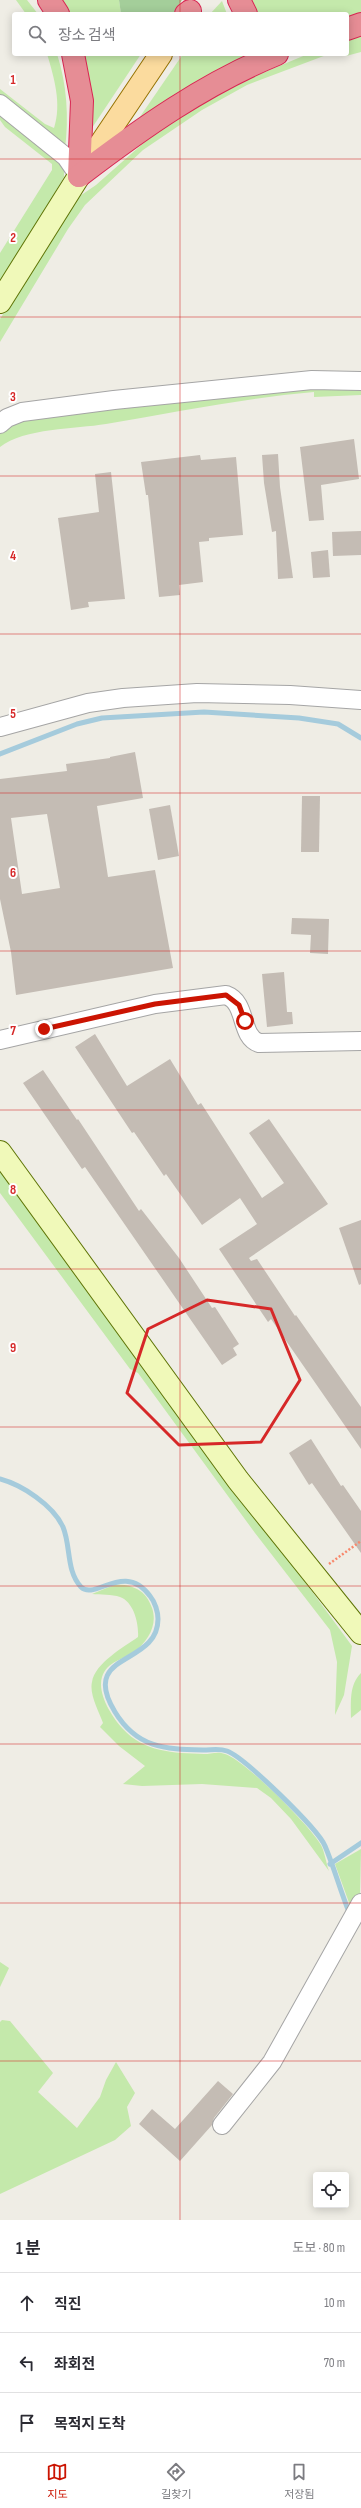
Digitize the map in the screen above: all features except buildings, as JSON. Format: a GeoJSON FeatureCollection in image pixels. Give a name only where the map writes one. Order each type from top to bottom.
{"type":"FeatureCollection","features":[{"type":"Feature","properties":{"kind":"highway"},"geometry":{"type":"LineString","coordinates":[[239,0],[245,12]]}},
{"type":"Feature","properties":{"kind":"highway"},"geometry":{"type":"LineString","coordinates":[[349,28],[361,24]]}},
{"type":"Feature","properties":{"kind":"highway"},"geometry":{"type":"LineString","coordinates":[[73,56],[82,101],[79,176]]}},
{"type":"Feature","properties":{"kind":"highway"},"geometry":{"type":"LineString","coordinates":[[79,176],[168,112],[212,84],[273,56]]}},
{"type":"Feature","properties":{"kind":"main road"},"geometry":{"type":"LineString","coordinates":[[0,302],[79,176],[160,56]]}},
{"type":"Feature","properties":{"kind":"main road"},"geometry":{"type":"LineString","coordinates":[[0,1152],[238,1480],[361,1633]]}},
{"type":"Feature","properties":{"kind":"street"},"geometry":{"type":"LineString","coordinates":[[0,104],[66,157],[79,176]]}},
{"type":"Feature","properties":{"kind":"street"},"geometry":{"type":"LineString","coordinates":[[0,424],[7,418],[22,412],[114,400],[312,380],[361,380]]}},
{"type":"Feature","properties":{"kind":"street"},"geometry":{"type":"LineString","coordinates":[[0,727],[88,703],[122,698],[197,693],[290,695],[361,700]]}},
{"type":"Feature","properties":{"kind":"street"},"geometry":{"type":"LineString","coordinates":[[0,1040],[155,1004],[226,995],[239,1005],[250,1035],[254,1041],[260,1043],[361,1041]]}},
{"type":"Feature","properties":{"kind":"street"},"geometry":{"type":"LineString","coordinates":[[222,2125],[272,2062],[361,1903]]}},
{"type":"Feature","properties":{"kind":"path"},"geometry":{"type":"LineString","coordinates":[[315,1575],[361,1541]]}},
{"type":"Feature","properties":{"kind":"highlighted area"},"geometry":{"type":"Polygon","coordinates":[[[207,1300],[271,1309],[300,1380],[261,1442],[179,1445],[127,1393],[148,1329],[207,1300]]]}},
{"type":"Feature","properties":{"kind":"green space"},"geometry":{"type":"Polygon","coordinates":[[[16,0],[27,0],[36,12],[25,12],[16,0]]]}},
{"type":"Feature","properties":{"kind":"green space"},"geometry":{"type":"Polygon","coordinates":[[[52,0],[119,0],[121,12],[64,12],[52,0]]]}},
{"type":"Feature","properties":{"kind":"green space"},"geometry":{"type":"Polygon","coordinates":[[[119,0],[182,0],[174,12],[121,12],[119,0]]]}},
{"type":"Feature","properties":{"kind":"green space"},"geometry":{"type":"Polygon","coordinates":[[[241,0],[361,0],[361,14],[349,18],[349,12],[247,12],[241,0]]]}},
{"type":"Feature","properties":{"kind":"green space"},"geometry":{"type":"Polygon","coordinates":[[[222,1],[226,12],[212,12],[222,1]]]}},
{"type":"Feature","properties":{"kind":"green space"},"geometry":{"type":"Polygon","coordinates":[[[361,36],[361,52],[349,55],[349,40],[361,36]]]}},
{"type":"Feature","properties":{"kind":"green space"},"geometry":{"type":"Polygon","coordinates":[[[48,56],[58,56],[63,77],[67,113],[65,149],[0,96],[0,89],[45,124],[54,128],[57,100],[48,56]]]}},
{"type":"Feature","properties":{"kind":"green space"},"geometry":{"type":"Polygon","coordinates":[[[79,56],[140,56],[86,137],[79,56]]]}},
{"type":"Feature","properties":{"kind":"green space"},"geometry":{"type":"Polygon","coordinates":[[[182,56],[249,56],[133,127],[182,56]]]}},
{"type":"Feature","properties":{"kind":"green space"},"geometry":{"type":"Polygon","coordinates":[[[303,56],[324,56],[247,85],[202,110],[143,150],[85,205],[68,229],[0,342],[0,319],[74,200],[96,185],[165,124],[229,87],[303,56]]]}},
{"type":"Feature","properties":{"kind":"green space"},"geometry":{"type":"Polygon","coordinates":[[[0,109],[59,158],[64,169],[64,177],[0,285],[0,253],[52,170],[52,164],[5,127],[0,120],[0,109]]]}},
{"type":"Feature","properties":{"kind":"green space"},"geometry":{"type":"Polygon","coordinates":[[[361,385],[361,395],[314,397],[314,392],[262,398],[106,424],[51,430],[22,436],[0,447],[0,430],[14,420],[114,404],[361,385]]]}},
{"type":"Feature","properties":{"kind":"green space"},"geometry":{"type":"Polygon","coordinates":[[[0,1166],[352,1646],[344,1695],[335,1715],[337,1662],[330,1630],[255,1533],[138,1373],[130,1369],[0,1193],[0,1166]]]}},
{"type":"Feature","properties":{"kind":"green space"},"geometry":{"type":"Polygon","coordinates":[[[114,1585],[129,1586],[140,1591],[148,1600],[154,1614],[153,1626],[144,1643],[130,1655],[111,1664],[104,1672],[102,1677],[102,1691],[106,1705],[119,1724],[131,1737],[150,1747],[170,1752],[225,1754],[247,1768],[291,1809],[315,1836],[321,1845],[329,1871],[291,1819],[271,1798],[257,1788],[202,1784],[142,1786],[123,1784],[145,1766],[119,1746],[100,1727],[103,1723],[93,1697],[91,1687],[94,1675],[98,1668],[111,1656],[138,1637],[138,1626],[135,1614],[125,1600],[113,1595],[92,1594],[114,1585]]]}},
{"type":"Feature","properties":{"kind":"green space"},"geometry":{"type":"Polygon","coordinates":[[[361,1673],[361,1710],[351,1718],[351,1700],[354,1683],[361,1673]]]}},
{"type":"Feature","properties":{"kind":"green space"},"geometry":{"type":"Polygon","coordinates":[[[361,1849],[360,1895],[351,1908],[335,1864],[361,1849]]]}},
{"type":"Feature","properties":{"kind":"green space"},"geometry":{"type":"Polygon","coordinates":[[[0,1962],[9,1968],[0,1987],[0,1962]]]}},
{"type":"Feature","properties":{"kind":"green space"},"geometry":{"type":"Polygon","coordinates":[[[2,2020],[10,2021],[53,2073],[38,2092],[77,2128],[100,2097],[106,2080],[116,2062],[135,2093],[127,2107],[131,2126],[115,2140],[0,2194],[0,2022],[2,2020]]]}},
{"type":"Feature","properties":{"kind":"waterway"},"geometry":{"type":"LineString","coordinates":[[0,754],[77,724],[102,718],[204,712],[299,718],[338,724],[361,738]]}},
{"type":"Feature","properties":{"kind":"waterway"},"geometry":{"type":"LineString","coordinates":[[0,1479],[27,1491],[52,1511],[63,1527],[73,1574],[81,1587],[87,1590],[120,1581],[130,1582],[140,1586],[153,1601],[157,1610],[158,1619],[155,1634],[146,1645],[112,1668],[106,1678],[106,1692],[115,1712],[123,1724],[142,1740],[164,1747],[176,1749],[218,1749],[227,1751],[236,1756],[264,1779],[309,1825],[325,1846],[349,1912]]}},
{"type":"Feature","properties":{"kind":"waterway"},"geometry":{"type":"LineString","coordinates":[[330,1864],[361,1843]]}},
{"type":"Feature","properties":{"kind":"route"},"geometry":{"type":"LineString","coordinates":[[44,1029],[155,1004],[196,997],[226,995],[232,997],[239,1005],[245,1021]]}}]}
